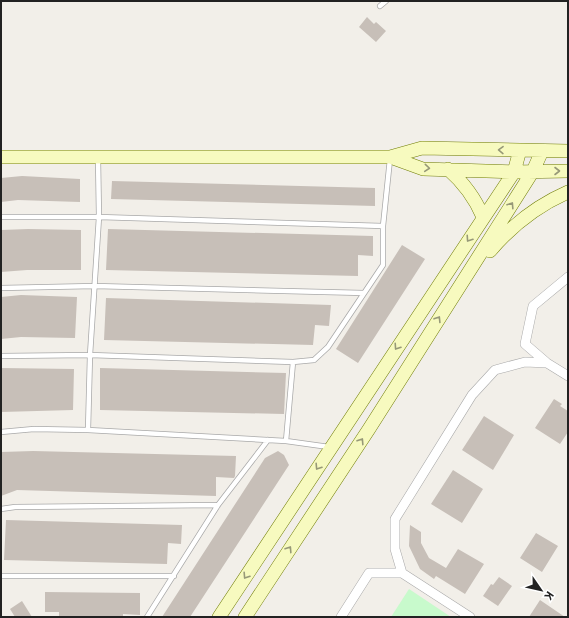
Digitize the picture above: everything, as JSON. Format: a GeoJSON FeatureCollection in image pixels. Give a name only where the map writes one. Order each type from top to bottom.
{"type":"FeatureCollection","features":[{"type":"Feature","properties":{"kind":"street"},"geometry":{"type":"LineString","coordinates":[[1,157],[390,157],[422,148],[568,151]]}},
{"type":"Feature","properties":{"kind":"street"},"geometry":{"type":"LineString","coordinates":[[219,617],[514,172],[520,150]]}},
{"type":"Feature","properties":{"kind":"street"},"geometry":{"type":"LineString","coordinates":[[245,617],[369,429],[533,171],[542,151]]}},
{"type":"Feature","properties":{"kind":"street"},"geometry":{"type":"LineString","coordinates":[[390,157],[422,169],[514,172],[568,171]]}},
{"type":"Feature","properties":{"kind":"street"},"geometry":{"type":"LineString","coordinates":[[448,170],[471,194],[483,217]]}},
{"type":"Feature","properties":{"kind":"street"},"geometry":{"type":"LineString","coordinates":[[460,285],[505,233],[540,207],[568,192]]}},
{"type":"Feature","properties":{"kind":"street"},"geometry":{"type":"LineString","coordinates":[[568,277],[533,306],[525,344],[547,363],[568,376]]}},
{"type":"Feature","properties":{"kind":"street"},"geometry":{"type":"LineString","coordinates":[[402,574],[395,550],[395,519],[472,395],[495,370],[525,362],[547,363]]}},
{"type":"Feature","properties":{"kind":"street"},"geometry":{"type":"LineString","coordinates":[[341,617],[369,573],[402,574],[470,617]]}},
{"type":"Feature","properties":{"kind":"lane"},"geometry":{"type":"LineString","coordinates":[[380,6],[386,1]]}},
{"type":"Feature","properties":{"kind":"lane"},"geometry":{"type":"LineString","coordinates":[[88,430],[90,354],[99,218],[98,157]]}},
{"type":"Feature","properties":{"kind":"lane"},"geometry":{"type":"LineString","coordinates":[[1,356],[90,354],[293,362],[314,360],[328,347],[383,265],[383,226],[390,157]]}},
{"type":"Feature","properties":{"kind":"lane"},"geometry":{"type":"LineString","coordinates":[[1,217],[99,218],[383,226]]}},
{"type":"Feature","properties":{"kind":"lane"},"geometry":{"type":"LineString","coordinates":[[1,288],[95,286],[364,293]]}},
{"type":"Feature","properties":{"kind":"lane"},"geometry":{"type":"LineString","coordinates":[[286,441],[293,362]]}},
{"type":"Feature","properties":{"kind":"lane"},"geometry":{"type":"LineString","coordinates":[[1,432],[34,429],[88,430],[286,441],[331,448]]}},
{"type":"Feature","properties":{"kind":"lane"},"geometry":{"type":"LineString","coordinates":[[148,617],[218,506],[268,440]]}},
{"type":"Feature","properties":{"kind":"lane"},"geometry":{"type":"LineString","coordinates":[[1,510],[15,507],[218,506]]}},
{"type":"Feature","properties":{"kind":"lane"},"geometry":{"type":"LineString","coordinates":[[1,576],[174,576]]}},
{"type":"Feature","properties":{"kind":"green space"},"geometry":{"type":"Polygon","coordinates":[[[409,589],[451,617],[391,617],[409,589]]]}},
{"type":"Feature","properties":{"kind":"building"},"geometry":{"type":"Polygon","coordinates":[[[367,17],[374,24],[376,22],[386,31],[376,42],[359,27],[367,17]]]}},
{"type":"Feature","properties":{"kind":"building"},"geometry":{"type":"Polygon","coordinates":[[[22,176],[80,179],[80,202],[18,200],[1,202],[1,178],[22,176]]]}},
{"type":"Feature","properties":{"kind":"building"},"geometry":{"type":"Polygon","coordinates":[[[112,181],[375,188],[375,206],[111,199],[112,181]]]}},
{"type":"Feature","properties":{"kind":"building"},"geometry":{"type":"Polygon","coordinates":[[[108,229],[373,236],[373,256],[358,255],[358,276],[106,270],[108,229]]]}},
{"type":"Feature","properties":{"kind":"building"},"geometry":{"type":"Polygon","coordinates":[[[1,230],[81,230],[81,270],[27,270],[1,272],[1,230]]]}},
{"type":"Feature","properties":{"kind":"building"},"geometry":{"type":"Polygon","coordinates":[[[402,245],[425,259],[358,363],[336,349],[402,245]]]}},
{"type":"Feature","properties":{"kind":"building"},"geometry":{"type":"Polygon","coordinates":[[[21,295],[77,297],[75,338],[21,337],[1,339],[1,297],[21,295]]]}},
{"type":"Feature","properties":{"kind":"building"},"geometry":{"type":"Polygon","coordinates":[[[106,298],[331,305],[329,326],[315,325],[313,345],[104,340],[106,298]]]}},
{"type":"Feature","properties":{"kind":"building"},"geometry":{"type":"Polygon","coordinates":[[[1,368],[74,369],[73,410],[1,412],[1,368]]]}},
{"type":"Feature","properties":{"kind":"building"},"geometry":{"type":"Polygon","coordinates":[[[100,368],[286,373],[284,414],[100,410],[100,368]]]}},
{"type":"Feature","properties":{"kind":"building"},"geometry":{"type":"Polygon","coordinates":[[[554,399],[562,404],[560,406],[568,411],[568,432],[560,444],[535,428],[554,399]]]}},
{"type":"Feature","properties":{"kind":"building"},"geometry":{"type":"Polygon","coordinates":[[[484,416],[514,435],[493,470],[462,450],[484,416]]]}},
{"type":"Feature","properties":{"kind":"building"},"geometry":{"type":"Polygon","coordinates":[[[33,451],[236,456],[235,476],[234,478],[216,477],[216,496],[17,490],[1,496],[1,452],[33,451]]]}},
{"type":"Feature","properties":{"kind":"building"},"geometry":{"type":"Polygon","coordinates":[[[278,451],[284,455],[289,465],[190,617],[162,617],[265,458],[278,451]]]}},
{"type":"Feature","properties":{"kind":"building"},"geometry":{"type":"Polygon","coordinates":[[[453,470],[483,489],[462,523],[431,504],[453,470]]]}},
{"type":"Feature","properties":{"kind":"building"},"geometry":{"type":"Polygon","coordinates":[[[6,520],[182,525],[181,544],[168,543],[167,564],[4,560],[6,520]]]}},
{"type":"Feature","properties":{"kind":"building"},"geometry":{"type":"Polygon","coordinates":[[[410,525],[421,532],[421,543],[429,558],[446,568],[458,549],[484,564],[465,594],[436,576],[434,579],[420,569],[409,546],[410,525]]]}},
{"type":"Feature","properties":{"kind":"building"},"geometry":{"type":"Polygon","coordinates":[[[536,533],[558,546],[542,572],[520,558],[536,533]]]}},
{"type":"Feature","properties":{"kind":"building"},"geometry":{"type":"Polygon","coordinates":[[[499,577],[512,586],[498,606],[483,596],[491,584],[493,585],[499,577]]]}},
{"type":"Feature","properties":{"kind":"building"},"geometry":{"type":"Polygon","coordinates":[[[45,592],[140,593],[140,615],[123,614],[123,617],[59,617],[59,612],[45,612],[45,592]]]}},
{"type":"Feature","properties":{"kind":"building"},"geometry":{"type":"Polygon","coordinates":[[[540,600],[565,617],[529,617],[540,600]]]}},
{"type":"Feature","properties":{"kind":"building"},"geometry":{"type":"Polygon","coordinates":[[[22,601],[32,617],[15,617],[10,609],[22,601]]]}}]}
